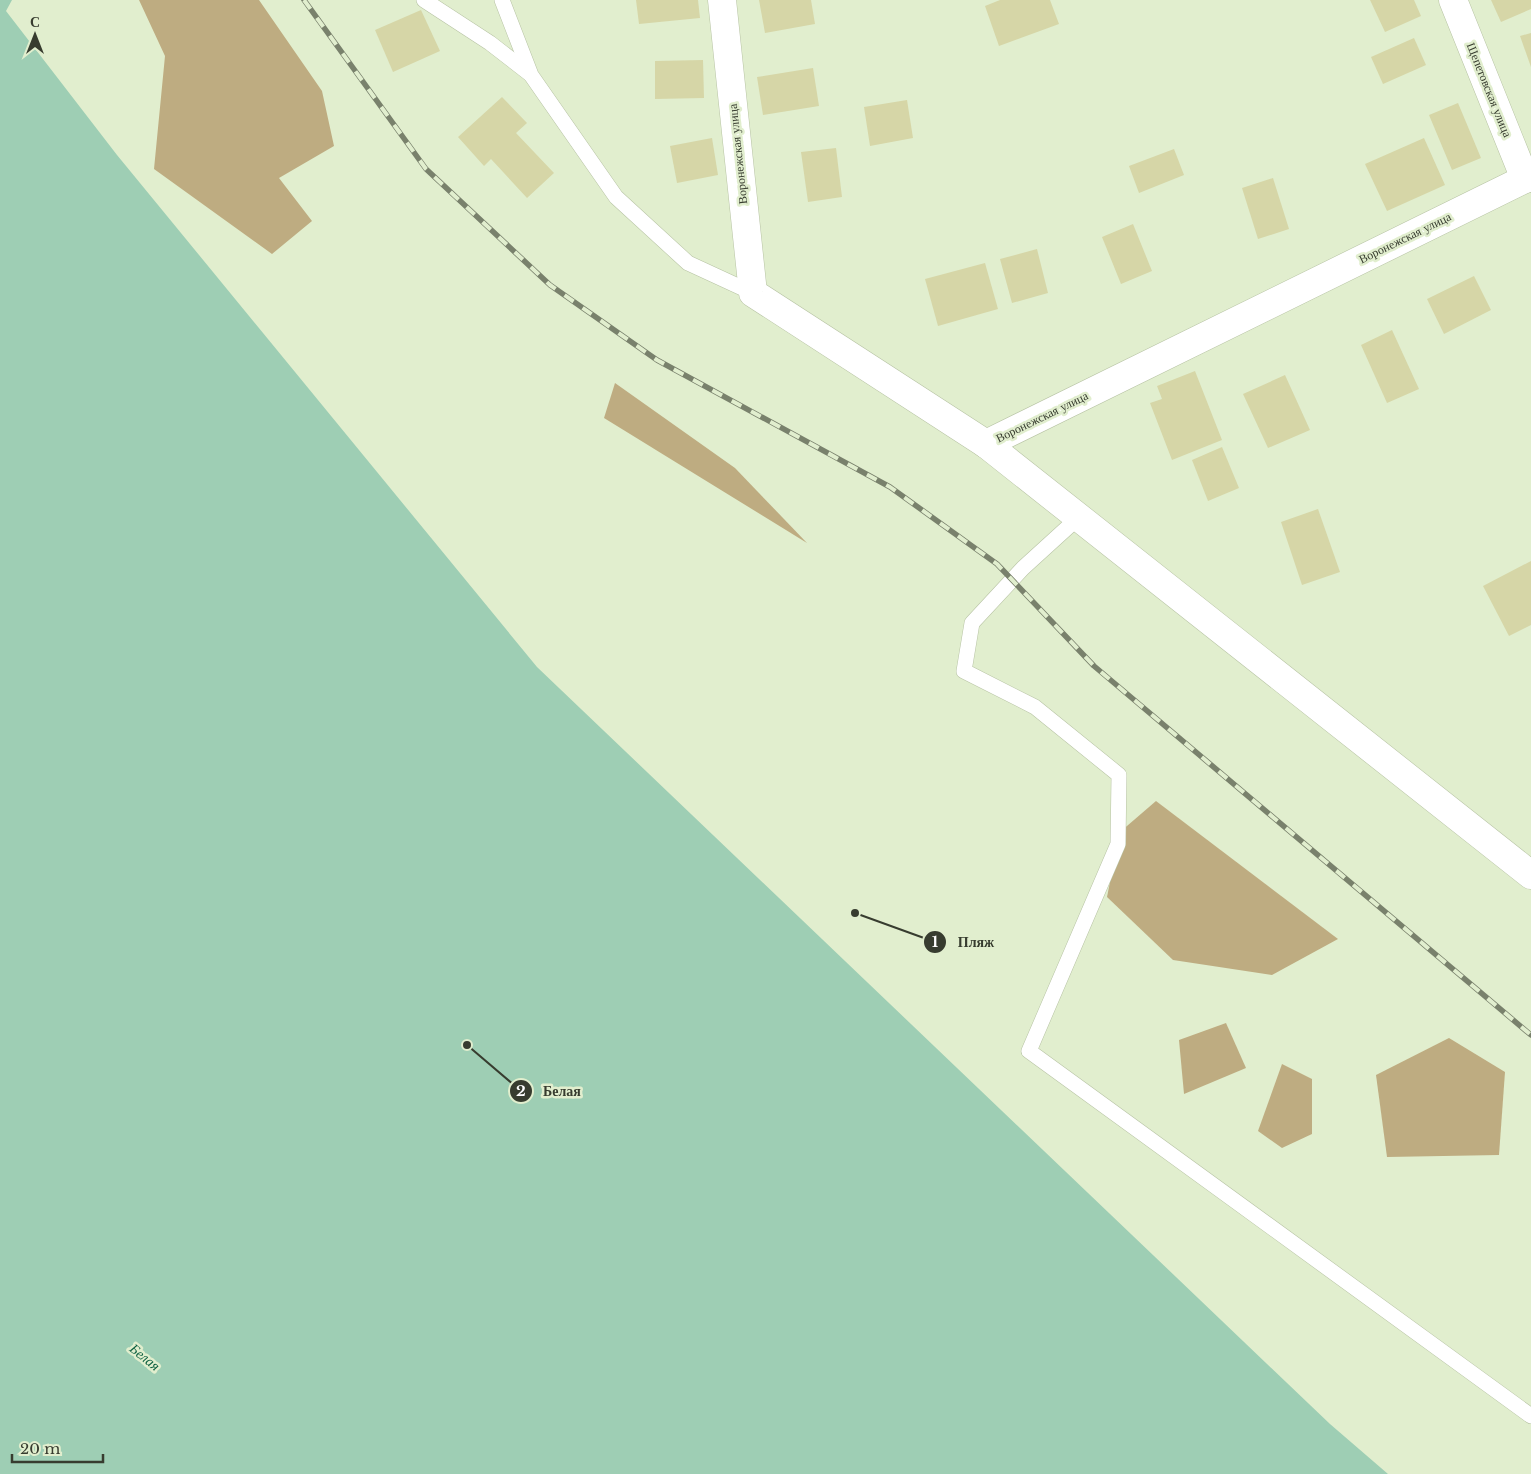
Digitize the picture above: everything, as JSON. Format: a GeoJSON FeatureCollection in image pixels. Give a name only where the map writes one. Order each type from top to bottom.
{"type":"FeatureCollection","features":[{"type":"Feature","properties":{"kind":"street","name":"Воронежская улица"},"geometry":{"type":"LineString","coordinates":[[722,0],[752,293],[986,444],[1528,178]]}},
{"type":"Feature","properties":{"kind":"street","name":"Щепетовская улица"},"geometry":{"type":"LineString","coordinates":[[1454,0],[1528,178]]}},
{"type":"Feature","properties":{"kind":"street"},"geometry":{"type":"LineString","coordinates":[[986,444],[1531,874]]}},
{"type":"Feature","properties":{"kind":"lane"},"geometry":{"type":"LineString","coordinates":[[424,0],[490,43],[531,74]]}},
{"type":"Feature","properties":{"kind":"lane"},"geometry":{"type":"LineString","coordinates":[[502,0],[531,74],[616,197],[688,263],[752,293]]}},
{"type":"Feature","properties":{"kind":"lane"},"geometry":{"type":"LineString","coordinates":[[1079,517],[1023,568],[972,623],[964,671],[1035,707],[1119,775],[1118,844],[1029,1050],[1531,1416]]}},
{"type":"Feature","properties":{"kind":"shaded area"},"geometry":{"type":"Polygon","coordinates":[[[139,0],[259,0],[322,91],[334,146],[279,178],[312,221],[272,254],[154,169],[165,56],[139,0]]]}},
{"type":"Feature","properties":{"kind":"shaded area"},"geometry":{"type":"Polygon","coordinates":[[[615,383],[735,468],[807,543],[604,418],[615,383]]]}},
{"type":"Feature","properties":{"kind":"shaded area"},"geometry":{"type":"Polygon","coordinates":[[[1156,801],[1338,939],[1272,975],[1173,960],[1107,897],[1120,832],[1156,801]]]}},
{"type":"Feature","properties":{"kind":"shaded area"},"geometry":{"type":"Polygon","coordinates":[[[1226,1023],[1246,1068],[1184,1094],[1179,1040],[1226,1023]]]}},
{"type":"Feature","properties":{"kind":"shaded area"},"geometry":{"type":"Polygon","coordinates":[[[1449,1038],[1505,1072],[1499,1155],[1387,1157],[1376,1075],[1449,1038]]]}},
{"type":"Feature","properties":{"kind":"shaded area"},"geometry":{"type":"Polygon","coordinates":[[[1282,1064],[1312,1079],[1312,1134],[1282,1148],[1258,1131],[1282,1064]]]}},
{"type":"Feature","properties":{"kind":"water","name":"Белая"},"geometry":{"type":"Polygon","coordinates":[[[0,0],[12,0],[6,11],[117,155],[537,667],[1330,1424],[1388,1474],[0,1474],[0,0]]]}},
{"type":"Feature","properties":{"kind":"building"},"geometry":{"type":"Polygon","coordinates":[[[636,0],[698,0],[700,18],[639,24],[636,0]]]}},
{"type":"Feature","properties":{"kind":"building"},"geometry":{"type":"Polygon","coordinates":[[[759,0],[811,0],[815,24],[765,33],[759,0]]]}},
{"type":"Feature","properties":{"kind":"building"},"geometry":{"type":"Polygon","coordinates":[[[1000,0],[1050,0],[1059,24],[999,46],[985,6],[1000,0]]]}},
{"type":"Feature","properties":{"kind":"building"},"geometry":{"type":"Polygon","coordinates":[[[1370,0],[1414,0],[1421,16],[1385,32],[1370,0]]]}},
{"type":"Feature","properties":{"kind":"building"},"geometry":{"type":"Polygon","coordinates":[[[1491,0],[1531,0],[1531,9],[1501,22],[1491,0]]]}},
{"type":"Feature","properties":{"kind":"building"},"geometry":{"type":"Polygon","coordinates":[[[421,10],[440,51],[393,72],[375,30],[421,10]]]}},
{"type":"Feature","properties":{"kind":"building"},"geometry":{"type":"Polygon","coordinates":[[[1531,33],[1531,67],[1520,36],[1531,33]]]}},
{"type":"Feature","properties":{"kind":"building"},"geometry":{"type":"Polygon","coordinates":[[[1414,38],[1426,65],[1383,84],[1371,57],[1414,38]]]}},
{"type":"Feature","properties":{"kind":"building"},"geometry":{"type":"Polygon","coordinates":[[[703,60],[704,98],[655,99],[655,61],[703,60]]]}},
{"type":"Feature","properties":{"kind":"building"},"geometry":{"type":"Polygon","coordinates":[[[813,68],[819,106],[763,115],[757,77],[813,68]]]}},
{"type":"Feature","properties":{"kind":"building"},"geometry":{"type":"Polygon","coordinates":[[[502,97],[527,123],[516,133],[554,173],[527,198],[491,159],[484,166],[458,137],[502,97]]]}},
{"type":"Feature","properties":{"kind":"building"},"geometry":{"type":"Polygon","coordinates":[[[907,100],[913,138],[870,146],[864,107],[907,100]]]}},
{"type":"Feature","properties":{"kind":"building"},"geometry":{"type":"Polygon","coordinates":[[[1458,103],[1481,158],[1452,170],[1429,115],[1458,103]]]}},
{"type":"Feature","properties":{"kind":"building"},"geometry":{"type":"Polygon","coordinates":[[[712,138],[718,175],[677,183],[670,146],[712,138]]]}},
{"type":"Feature","properties":{"kind":"building"},"geometry":{"type":"Polygon","coordinates":[[[1424,138],[1445,185],[1387,211],[1365,164],[1424,138]]]}},
{"type":"Feature","properties":{"kind":"building"},"geometry":{"type":"Polygon","coordinates":[[[836,148],[842,197],[808,202],[801,152],[836,148]]]}},
{"type":"Feature","properties":{"kind":"building"},"geometry":{"type":"Polygon","coordinates":[[[1174,149],[1184,175],[1139,193],[1129,166],[1174,149]]]}},
{"type":"Feature","properties":{"kind":"building"},"geometry":{"type":"Polygon","coordinates":[[[1273,178],[1289,229],[1258,239],[1242,188],[1273,178]]]}},
{"type":"Feature","properties":{"kind":"building"},"geometry":{"type":"Polygon","coordinates":[[[1133,224],[1152,271],[1121,284],[1102,237],[1133,224]]]}},
{"type":"Feature","properties":{"kind":"building"},"geometry":{"type":"Polygon","coordinates":[[[1037,249],[1048,293],[1012,303],[1000,259],[1037,249]]]}},
{"type":"Feature","properties":{"kind":"building"},"geometry":{"type":"Polygon","coordinates":[[[985,263],[998,309],[938,326],[925,279],[985,263]]]}},
{"type":"Feature","properties":{"kind":"building"},"geometry":{"type":"Polygon","coordinates":[[[1474,276],[1491,310],[1444,334],[1427,299],[1474,276]]]}},
{"type":"Feature","properties":{"kind":"building"},"geometry":{"type":"Polygon","coordinates":[[[1392,330],[1419,389],[1387,403],[1361,345],[1392,330]]]}},
{"type":"Feature","properties":{"kind":"building"},"geometry":{"type":"Polygon","coordinates":[[[1195,371],[1222,440],[1172,460],[1150,403],[1162,399],[1157,386],[1195,371]]]}},
{"type":"Feature","properties":{"kind":"building"},"geometry":{"type":"Polygon","coordinates":[[[1285,375],[1310,430],[1268,448],[1243,394],[1285,375]]]}},
{"type":"Feature","properties":{"kind":"building"},"geometry":{"type":"Polygon","coordinates":[[[1222,447],[1239,488],[1208,501],[1192,460],[1222,447]]]}},
{"type":"Feature","properties":{"kind":"building"},"geometry":{"type":"Polygon","coordinates":[[[1318,509],[1340,572],[1302,585],[1281,522],[1318,509]]]}},
{"type":"Feature","properties":{"kind":"building"},"geometry":{"type":"Polygon","coordinates":[[[1531,561],[1531,625],[1509,636],[1483,586],[1531,561]]]}},
{"type":"Feature","properties":{"kind":"railway"},"geometry":{"type":"LineString","coordinates":[[304,0],[426,169],[550,285],[657,360],[890,487],[997,564],[1094,666],[1531,1035]]}},
{"type":"Feature","properties":{"kind":"place","name":"Пляж"},"geometry":{"type":"Point","coordinates":[855,913]}},
{"type":"Feature","properties":{"kind":"place","name":"Белая"},"geometry":{"type":"Point","coordinates":[467,1045]}}]}
